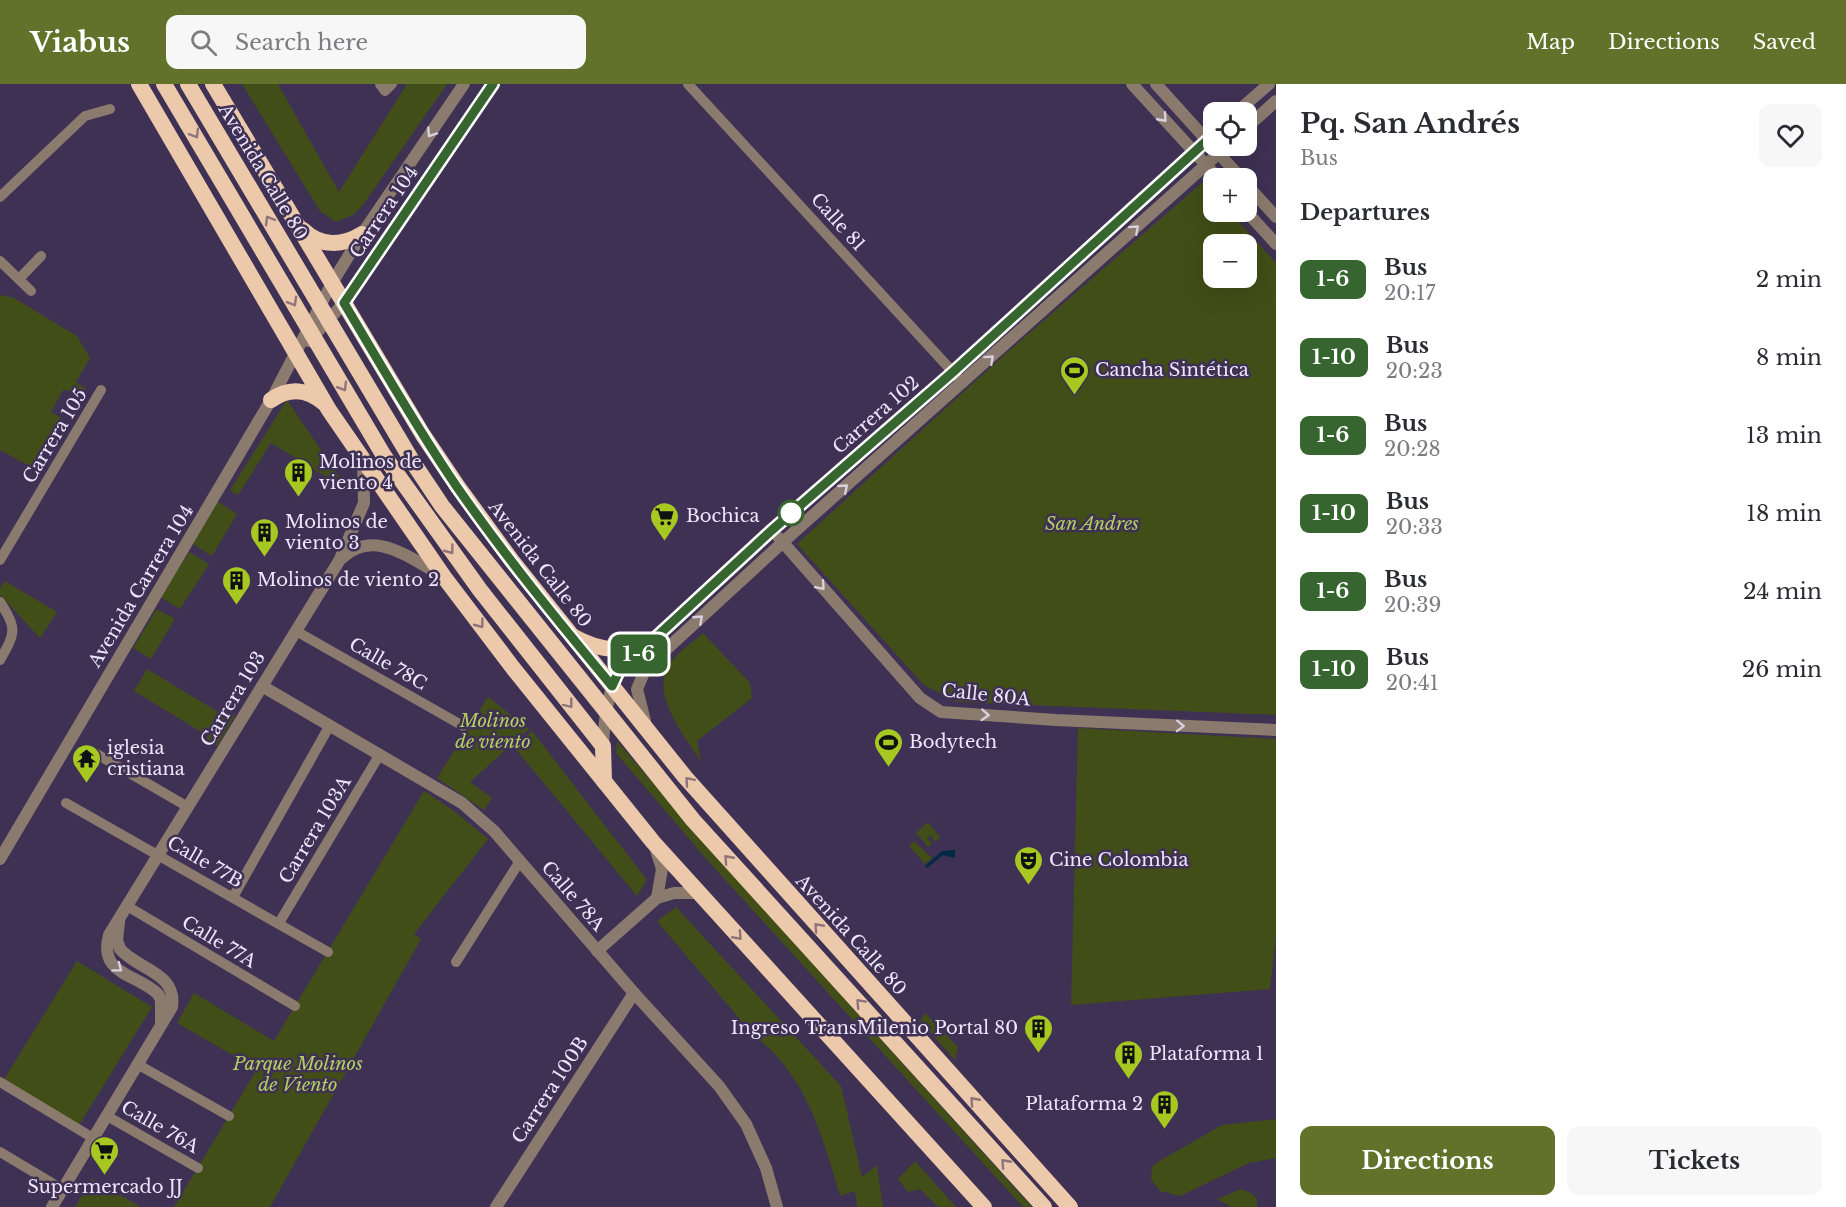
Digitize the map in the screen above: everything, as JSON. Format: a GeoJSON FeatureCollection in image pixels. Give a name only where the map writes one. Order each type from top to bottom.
{"type":"FeatureCollection","features":[{"type":"Feature","properties":{"kind":"highway"},"geometry":{"type":"LineString","coordinates":[[164,84],[311,333],[411,496],[480,590],[603,746],[604,781]]}},
{"type":"Feature","properties":{"kind":"highway","name":"Avenida Calle 80"},"geometry":{"type":"LineString","coordinates":[[188,84],[414,464],[442,506],[693,820],[1044,1207]]}},
{"type":"Feature","properties":{"kind":"highway","name":"Avenida Calle 80"},"geometry":{"type":"LineString","coordinates":[[213,84],[385,373],[458,487],[569,635],[735,834],[1070,1207]]}},
{"type":"Feature","properties":{"kind":"highway"},"geometry":{"type":"LineString","coordinates":[[142,89],[182,113]]}},
{"type":"Feature","properties":{"kind":"highway"},"geometry":{"type":"LineString","coordinates":[[142,89],[329,410],[444,577],[653,842],[984,1207]]}},
{"type":"Feature","properties":{"kind":"highway"},"geometry":{"type":"LineString","coordinates":[[298,225],[318,241],[332,244],[344,243],[362,234]]}},
{"type":"Feature","properties":{"kind":"highway"},"geometry":{"type":"LineString","coordinates":[[271,400],[281,393],[300,391],[317,397],[329,410]]}},
{"type":"Feature","properties":{"kind":"highway"},"geometry":{"type":"LineString","coordinates":[[569,635],[585,643],[611,650],[625,650],[650,644]]}},
{"type":"Feature","properties":{"kind":"street"},"geometry":{"type":"LineString","coordinates":[[380,84],[384,91],[392,84]]}},
{"type":"Feature","properties":{"kind":"street","name":"Carrera 104"},"geometry":{"type":"LineString","coordinates":[[297,354],[325,313],[332,283],[362,234],[464,84]]}},
{"type":"Feature","properties":{"kind":"street","name":"Carrera 104"},"geometry":{"type":"LineString","coordinates":[[325,313],[344,303],[493,84]]}},
{"type":"Feature","properties":{"kind":"street","name":"Calle 81"},"geometry":{"type":"LineString","coordinates":[[688,84],[963,383]]}},
{"type":"Feature","properties":{"kind":"street"},"geometry":{"type":"LineString","coordinates":[[1132,84],[1209,168]]}},
{"type":"Feature","properties":{"kind":"street"},"geometry":{"type":"LineString","coordinates":[[1156,84],[1203,130]]}},
{"type":"Feature","properties":{"kind":"street"},"geometry":{"type":"LineString","coordinates":[[1248,102],[1269,84]]}},
{"type":"Feature","properties":{"kind":"street"},"geometry":{"type":"LineString","coordinates":[[1257,118],[1276,101]]}},
{"type":"Feature","properties":{"kind":"street"},"geometry":{"type":"LineString","coordinates":[[0,196],[85,116],[110,109]]}},
{"type":"Feature","properties":{"kind":"street","name":"Carrera 102"},"geometry":{"type":"LineString","coordinates":[[603,746],[606,714],[612,686],[618,673],[772,530],[953,372],[1203,143]]}},
{"type":"Feature","properties":{"kind":"street","name":"Carrera 102"},"geometry":{"type":"LineString","coordinates":[[650,734],[639,704],[637,689],[641,675],[783,542],[1216,156]]}},
{"type":"Feature","properties":{"kind":"street"},"geometry":{"type":"LineString","coordinates":[[1257,196],[1276,217]]}},
{"type":"Feature","properties":{"kind":"street"},"geometry":{"type":"LineString","coordinates":[[1256,222],[1276,244]]}},
{"type":"Feature","properties":{"kind":"street"},"geometry":{"type":"LineString","coordinates":[[20,279],[41,256]]}},
{"type":"Feature","properties":{"kind":"street"},"geometry":{"type":"LineString","coordinates":[[0,261],[31,291]]}},
{"type":"Feature","properties":{"kind":"street","name":"Avenida Carrera 104"},"geometry":{"type":"LineString","coordinates":[[0,859],[297,354]]}},
{"type":"Feature","properties":{"kind":"street","name":"Carrera 105"},"geometry":{"type":"LineString","coordinates":[[0,560],[101,390]]}},
{"type":"Feature","properties":{"kind":"street","name":"Carrera 103"},"geometry":{"type":"LineString","coordinates":[[137,1064],[161,1025],[161,1000],[158,994],[118,969],[107,957],[109,935],[339,561],[364,503],[363,462]]}},
{"type":"Feature","properties":{"kind":"street","name":"Calle 80A"},"geometry":{"type":"LineString","coordinates":[[772,530],[920,698],[941,712],[1056,720],[1276,730]]}},
{"type":"Feature","properties":{"kind":"street","name":"Carrera 103"},"geometry":{"type":"LineString","coordinates":[[339,561],[350,551],[362,545],[381,544],[444,577]]}},
{"type":"Feature","properties":{"kind":"street"},"geometry":{"type":"LineString","coordinates":[[0,602],[13,623],[14,631],[0,660]]}},
{"type":"Feature","properties":{"kind":"street","name":"Calle 78C"},"geometry":{"type":"LineString","coordinates":[[296,631],[463,726]]}},
{"type":"Feature","properties":{"kind":"street","name":"Calle 78A"},"geometry":{"type":"LineString","coordinates":[[262,686],[462,803],[488,826],[734,1105],[746,1124],[766,1168],[777,1207]]}},
{"type":"Feature","properties":{"kind":"street"},"geometry":{"type":"LineString","coordinates":[[233,897],[330,725]]}},
{"type":"Feature","properties":{"kind":"street"},"geometry":{"type":"LineString","coordinates":[[95,753],[188,807]]}},
{"type":"Feature","properties":{"kind":"street","name":"Carrera 103A"},"geometry":{"type":"LineString","coordinates":[[279,923],[380,754]]}},
{"type":"Feature","properties":{"kind":"street","name":"Calle 77B"},"geometry":{"type":"LineString","coordinates":[[66,803],[328,951]]}},
{"type":"Feature","properties":{"kind":"street"},"geometry":{"type":"LineString","coordinates":[[653,842],[662,869],[657,898]]}},
{"type":"Feature","properties":{"kind":"street"},"geometry":{"type":"LineString","coordinates":[[456,962],[520,861]]}},
{"type":"Feature","properties":{"kind":"street"},"geometry":{"type":"LineString","coordinates":[[597,951],[657,898],[674,893],[698,893]]}},
{"type":"Feature","properties":{"kind":"street","name":"Calle 77A"},"geometry":{"type":"LineString","coordinates":[[127,906],[295,1006]]}},
{"type":"Feature","properties":{"kind":"street","name":"Carrera 100B"},"geometry":{"type":"LineString","coordinates":[[496,1207],[634,993]]}},
{"type":"Feature","properties":{"kind":"street"},"geometry":{"type":"LineString","coordinates":[[52,1207],[137,1064],[229,1116]]}},
{"type":"Feature","properties":{"kind":"street"},"geometry":{"type":"LineString","coordinates":[[0,1082],[93,1138]]}},
{"type":"Feature","properties":{"kind":"street","name":"Calle 76A"},"geometry":{"type":"LineString","coordinates":[[106,1116],[198,1168]]}},
{"type":"Feature","properties":{"kind":"street"},"geometry":{"type":"LineString","coordinates":[[0,1152],[62,1189]]}},
{"type":"Feature","properties":{"kind":"green space"},"geometry":{"type":"Polygon","coordinates":[[[242,84],[278,84],[339,192],[407,84],[447,84],[363,205],[353,215],[336,222],[320,211],[242,84]]]}},
{"type":"Feature","properties":{"kind":"green space","name":"San Andres"},"geometry":{"type":"Polygon","coordinates":[[[1203,182],[1203,222],[1239,222],[1250,234],[1203,234],[1203,288],[1257,288],[1257,242],[1276,263],[1276,715],[957,702],[924,685],[797,544],[1003,356],[1203,182]]]}},
{"type":"Feature","properties":{"kind":"green space"},"geometry":{"type":"Polygon","coordinates":[[[0,295],[14,298],[77,336],[90,358],[76,382],[86,389],[84,392],[63,390],[51,412],[60,417],[35,469],[0,450],[0,295]]]}},
{"type":"Feature","properties":{"kind":"green space"},"geometry":{"type":"Polygon","coordinates":[[[287,400],[349,491],[271,443],[238,495],[230,490],[287,400]]]}},
{"type":"Feature","properties":{"kind":"green space"},"geometry":{"type":"Polygon","coordinates":[[[217,501],[237,514],[212,556],[191,543],[217,501]]]}},
{"type":"Feature","properties":{"kind":"green space"},"geometry":{"type":"Polygon","coordinates":[[[189,552],[209,564],[180,609],[160,597],[189,552]]]}},
{"type":"Feature","properties":{"kind":"green space"},"geometry":{"type":"Polygon","coordinates":[[[5,581],[57,612],[40,638],[0,595],[0,588],[5,581]]]}},
{"type":"Feature","properties":{"kind":"green space"},"geometry":{"type":"Polygon","coordinates":[[[157,609],[175,619],[151,659],[133,648],[157,609]]]}},
{"type":"Feature","properties":{"kind":"green space"},"geometry":{"type":"Polygon","coordinates":[[[703,633],[750,683],[752,698],[697,741],[701,762],[672,715],[664,689],[664,677],[672,660],[703,633]]]}},
{"type":"Feature","properties":{"kind":"green space"},"geometry":{"type":"Polygon","coordinates":[[[147,669],[220,713],[206,735],[134,691],[147,669]]]}},
{"type":"Feature","properties":{"kind":"green space","name":"Molinos de viento"},"geometry":{"type":"Polygon","coordinates":[[[488,697],[529,729],[470,782],[492,798],[484,810],[437,778],[488,697]]]}},
{"type":"Feature","properties":{"kind":"green space"},"geometry":{"type":"Polygon","coordinates":[[[224,709],[235,716],[217,746],[206,739],[224,709]]]}},
{"type":"Feature","properties":{"kind":"green space"},"geometry":{"type":"Polygon","coordinates":[[[1078,728],[1276,739],[1276,937],[1270,989],[1071,1005],[1078,728]]]}},
{"type":"Feature","properties":{"kind":"green space"},"geometry":{"type":"Polygon","coordinates":[[[532,731],[647,880],[637,896],[514,747],[532,731]]]}},
{"type":"Feature","properties":{"kind":"green space"},"geometry":{"type":"Polygon","coordinates":[[[617,741],[712,852],[1032,1207],[1023,1207],[708,861],[616,753],[617,741]]]}},
{"type":"Feature","properties":{"kind":"green space","name":"Parque Molinos de Viento"},"geometry":{"type":"Polygon","coordinates":[[[424,791],[454,811],[488,839],[414,934],[421,939],[270,1207],[174,1207],[257,1069],[177,1023],[194,993],[274,1041],[424,791]]]}},
{"type":"Feature","properties":{"kind":"green space"},"geometry":{"type":"Polygon","coordinates":[[[928,822],[940,837],[935,842],[931,835],[927,839],[933,843],[928,847],[916,833],[928,822]]]}},
{"type":"Feature","properties":{"kind":"green space"},"geometry":{"type":"Polygon","coordinates":[[[914,841],[932,858],[925,864],[909,846],[914,841]]]}},
{"type":"Feature","properties":{"kind":"green space"},"geometry":{"type":"Polygon","coordinates":[[[676,907],[841,1086],[862,1177],[877,1165],[883,1207],[857,1207],[855,1191],[840,1196],[827,1152],[810,1108],[787,1068],[754,1036],[657,921],[676,907]]]}},
{"type":"Feature","properties":{"kind":"green space"},"geometry":{"type":"Polygon","coordinates":[[[77,961],[152,1007],[78,1127],[3,1081],[77,961]]]}},
{"type":"Feature","properties":{"kind":"green space"},"geometry":{"type":"Polygon","coordinates":[[[925,1013],[958,1047],[955,1060],[920,1021],[925,1013]]]}},
{"type":"Feature","properties":{"kind":"green space"},"geometry":{"type":"Polygon","coordinates":[[[1276,1119],[1276,1158],[1249,1163],[1180,1196],[1160,1191],[1151,1180],[1152,1167],[1156,1163],[1222,1125],[1276,1119]]]}},
{"type":"Feature","properties":{"kind":"green space"},"geometry":{"type":"Polygon","coordinates":[[[915,1161],[956,1207],[938,1207],[920,1189],[908,1192],[898,1179],[915,1161]]]}},
{"type":"Feature","properties":{"kind":"green space"},"geometry":{"type":"Polygon","coordinates":[[[92,1179],[141,1207],[75,1207],[92,1179]]]}},
{"type":"Feature","properties":{"kind":"green space"},"geometry":{"type":"Polygon","coordinates":[[[1241,1189],[1251,1193],[1257,1199],[1257,1207],[1231,1207],[1217,1199],[1241,1189]]]}},
{"type":"Feature","properties":{"kind":"water"},"geometry":{"type":"Polygon","coordinates":[[[955,850],[955,858],[943,855],[927,868],[925,866],[942,851],[955,850]]]}},
{"type":"Feature","properties":{"kind":"bus line","name":"1-6"},"geometry":{"type":"LineString","coordinates":[[493,84],[344,303],[423,435],[458,487],[569,635],[612,686],[618,673],[627,664],[772,530],[953,372],[1203,144]]}},
{"type":"Feature","properties":{"kind":"place","name":"Cancha Sintética"},"geometry":{"type":"Point","coordinates":[1074,396]}},
{"type":"Feature","properties":{"kind":"place","name":"Molinos de viento 4"},"geometry":{"type":"Point","coordinates":[298,498]}},
{"type":"Feature","properties":{"kind":"place","name":"Bochica"},"geometry":{"type":"Point","coordinates":[665,542]}},
{"type":"Feature","properties":{"kind":"place","name":"Molinos de viento 3"},"geometry":{"type":"Point","coordinates":[264,558]}},
{"type":"Feature","properties":{"kind":"place","name":"Molinos de viento 2"},"geometry":{"type":"Point","coordinates":[236,606]}},
{"type":"Feature","properties":{"kind":"place","name":"Bodytech"},"geometry":{"type":"Point","coordinates":[888,768]}},
{"type":"Feature","properties":{"kind":"place","name":"iglesia cristiana"},"geometry":{"type":"Point","coordinates":[86,784]}},
{"type":"Feature","properties":{"kind":"place","name":"Cine Colombia"},"geometry":{"type":"Point","coordinates":[1028,886]}},
{"type":"Feature","properties":{"kind":"place","name":"Ingreso TransMilenio Portal 80"},"geometry":{"type":"Point","coordinates":[1039,1054]}},
{"type":"Feature","properties":{"kind":"place","name":"Plataforma 1"},"geometry":{"type":"Point","coordinates":[1128,1080]}},
{"type":"Feature","properties":{"kind":"place","name":"Plataforma 2"},"geometry":{"type":"Point","coordinates":[1164,1130]}},
{"type":"Feature","properties":{"kind":"place","name":"Supermercado JJ"},"geometry":{"type":"Point","coordinates":[105,1176]}}]}
